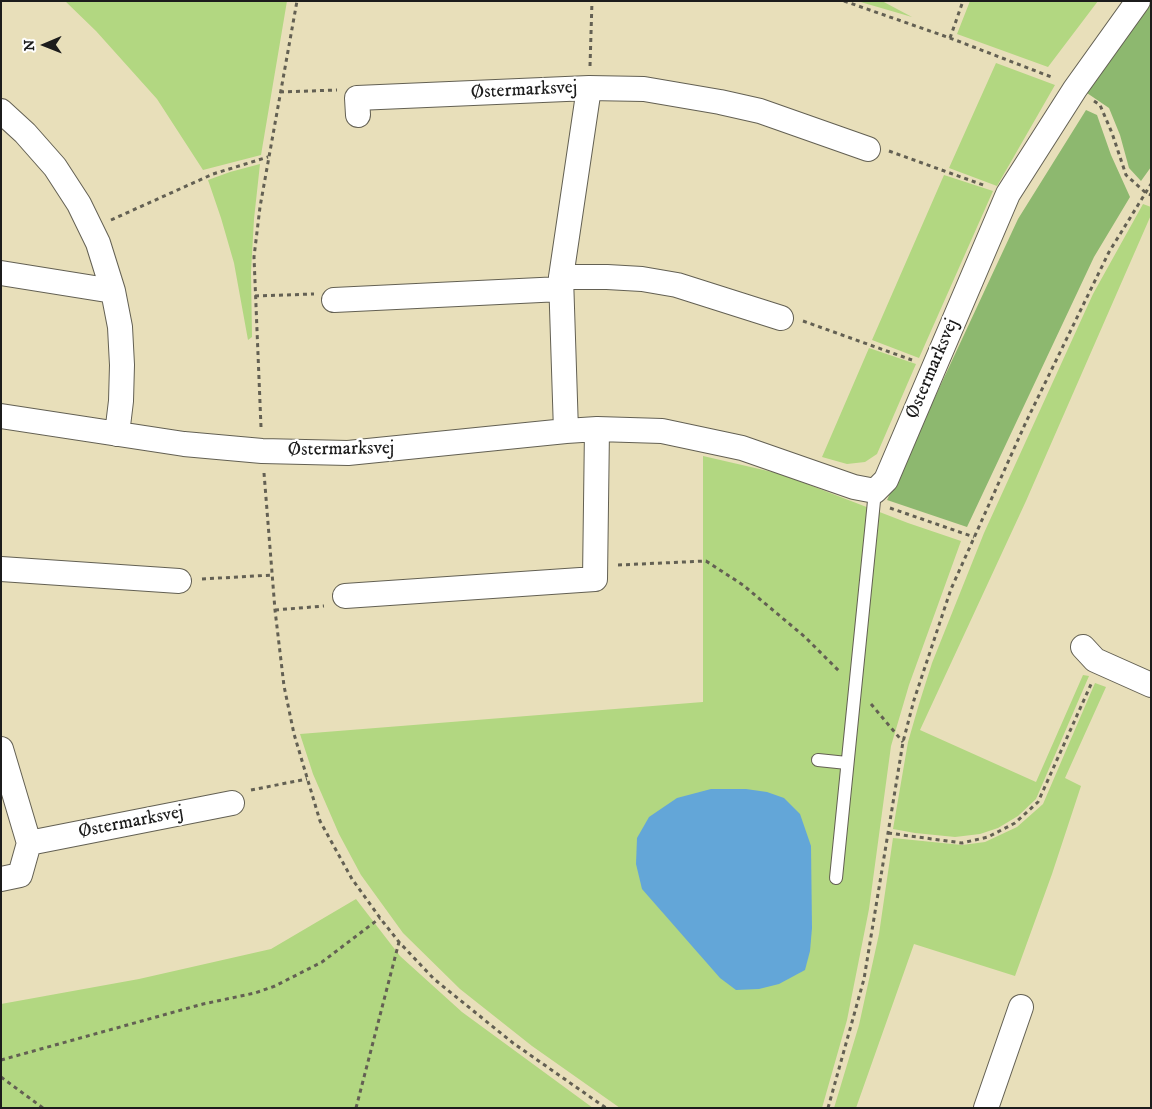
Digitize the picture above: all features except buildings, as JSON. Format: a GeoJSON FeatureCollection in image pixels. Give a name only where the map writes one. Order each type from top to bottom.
{"type":"FeatureCollection","features":[{"type":"Feature","properties":{"kind":"street","name":"Østermarksvej"},"geometry":{"type":"LineString","coordinates":[[1,416],[184,444],[262,451],[348,453],[566,431],[597,429],[662,431],[742,448],[854,487],[874,491],[886,480],[1008,194],[1075,89],[1138,1]]}},
{"type":"Feature","properties":{"kind":"street","name":"Østermarksvej"},"geometry":{"type":"LineString","coordinates":[[566,431],[561,283],[589,88]]}},
{"type":"Feature","properties":{"kind":"street","name":"Østermarksvej"},"geometry":{"type":"LineString","coordinates":[[357,107],[589,88],[644,89],[720,102],[760,112],[868,149]]}},
{"type":"Feature","properties":{"kind":"street"},"geometry":{"type":"LineString","coordinates":[[1,111],[25,133],[55,167],[80,204],[98,243],[113,292],[120,327],[121,401],[116,434]]}},
{"type":"Feature","properties":{"kind":"street"},"geometry":{"type":"LineString","coordinates":[[1,273],[113,292]]}},
{"type":"Feature","properties":{"kind":"street"},"geometry":{"type":"LineString","coordinates":[[334,300],[561,283],[607,277],[642,279],[668,284],[719,297],[781,318]]}},
{"type":"Feature","properties":{"kind":"street"},"geometry":{"type":"LineString","coordinates":[[345,596],[595,579],[597,429]]}},
{"type":"Feature","properties":{"kind":"street"},"geometry":{"type":"LineString","coordinates":[[1,569],[179,581]]}},
{"type":"Feature","properties":{"kind":"street"},"geometry":{"type":"LineString","coordinates":[[1092,654],[1151,685]]}},
{"type":"Feature","properties":{"kind":"street"},"geometry":{"type":"LineString","coordinates":[[1,749],[29,843],[20,875],[1,879]]}},
{"type":"Feature","properties":{"kind":"street","name":"Østermarksvej"},"geometry":{"type":"LineString","coordinates":[[29,843],[232,803]]}},
{"type":"Feature","properties":{"kind":"street"},"geometry":{"type":"LineString","coordinates":[[986,1108],[1021,1007]]}},
{"type":"Feature","properties":{"kind":"lane"},"geometry":{"type":"LineString","coordinates":[[836,878],[874,491]]}},
{"type":"Feature","properties":{"kind":"lane"},"geometry":{"type":"LineString","coordinates":[[818,760],[847,763]]}},
{"type":"Feature","properties":{"kind":"path"},"geometry":{"type":"LineString","coordinates":[[589,88],[592,1]]}},
{"type":"Feature","properties":{"kind":"path"},"geometry":{"type":"LineString","coordinates":[[844,1],[1053,77],[1100,104],[1126,175],[1146,193],[1151,195]]}},
{"type":"Feature","properties":{"kind":"path"},"geometry":{"type":"LineString","coordinates":[[950,38],[963,1]]}},
{"type":"Feature","properties":{"kind":"path"},"geometry":{"type":"LineString","coordinates":[[280,92],[348,90],[357,107]]}},
{"type":"Feature","properties":{"kind":"path"},"geometry":{"type":"LineString","coordinates":[[868,149],[872,145],[1008,194]]}},
{"type":"Feature","properties":{"kind":"path"},"geometry":{"type":"LineString","coordinates":[[91,229],[214,174],[268,157]]}},
{"type":"Feature","properties":{"kind":"path"},"geometry":{"type":"LineString","coordinates":[[828,1108],[864,979],[903,742],[914,700],[951,589],[1026,422],[1109,252],[1151,184]]}},
{"type":"Feature","properties":{"kind":"path"},"geometry":{"type":"LineString","coordinates":[[255,296],[335,293],[334,300]]}},
{"type":"Feature","properties":{"kind":"path"},"geometry":{"type":"LineString","coordinates":[[781,318],[785,315],[934,368]]}},
{"type":"Feature","properties":{"kind":"path"},"geometry":{"type":"LineString","coordinates":[[874,491],[882,505],[974,536]]}},
{"type":"Feature","properties":{"kind":"path"},"geometry":{"type":"LineString","coordinates":[[595,566],[706,561],[743,585],[804,637],[870,702],[903,742]]}},
{"type":"Feature","properties":{"kind":"path"},"geometry":{"type":"LineString","coordinates":[[179,581],[274,575]]}},
{"type":"Feature","properties":{"kind":"path"},"geometry":{"type":"LineString","coordinates":[[275,610],[345,604],[345,596]]}},
{"type":"Feature","properties":{"kind":"path"},"geometry":{"type":"LineString","coordinates":[[888,833],[962,842],[988,837],[1015,823],[1038,802],[1092,654]]}},
{"type":"Feature","properties":{"kind":"path"},"geometry":{"type":"LineString","coordinates":[[232,803],[233,794],[307,778]]}},
{"type":"Feature","properties":{"kind":"path"},"geometry":{"type":"LineString","coordinates":[[1,1060],[203,1004],[255,993],[275,986],[322,962],[380,918]]}},
{"type":"Feature","properties":{"kind":"path"},"geometry":{"type":"LineString","coordinates":[[356,1108],[399,942]]}},
{"type":"Feature","properties":{"kind":"path"},"geometry":{"type":"LineString","coordinates":[[1,1077],[42,1108]]}},
{"type":"Feature","properties":{"kind":"green space"},"geometry":{"type":"Polygon","coordinates":[[[65,1],[287,1],[261,155],[203,170],[157,99],[96,31],[65,1]]]}},
{"type":"Feature","properties":{"kind":"green space"},"geometry":{"type":"Polygon","coordinates":[[[858,1],[882,1],[912,17],[864,3],[858,1]]]}},
{"type":"Feature","properties":{"kind":"green space"},"geometry":{"type":"Polygon","coordinates":[[[970,1],[1098,1],[1048,67],[957,34],[970,1]]]}},
{"type":"Feature","properties":{"kind":"green space"},"geometry":{"type":"Polygon","coordinates":[[[1151,3],[1151,167],[1141,181],[1129,168],[1120,135],[1109,108],[1084,91],[1151,3]]]}},
{"type":"Feature","properties":{"kind":"green space"},"geometry":{"type":"Polygon","coordinates":[[[996,63],[1055,85],[997,186],[949,168],[996,63]]]}},
{"type":"Feature","properties":{"kind":"green space"},"geometry":{"type":"Polygon","coordinates":[[[1086,110],[1097,115],[1111,155],[1130,197],[1094,257],[967,527],[887,500],[1018,219],[1086,110]]]}},
{"type":"Feature","properties":{"kind":"green space"},"geometry":{"type":"Polygon","coordinates":[[[260,164],[251,272],[252,337],[248,340],[234,263],[208,180],[260,164]]]}},
{"type":"Feature","properties":{"kind":"green space"},"geometry":{"type":"Polygon","coordinates":[[[944,175],[993,191],[919,358],[872,340],[944,175]]]}},
{"type":"Feature","properties":{"kind":"green space"},"geometry":{"type":"Polygon","coordinates":[[[1143,204],[1151,207],[1151,215],[1026,501],[920,730],[1036,782],[1083,675],[1089,676],[1036,799],[1018,816],[998,828],[980,834],[955,837],[893,829],[908,742],[919,704],[932,663],[984,533],[1093,294],[1143,204]]]}},
{"type":"Feature","properties":{"kind":"green space"},"geometry":{"type":"Polygon","coordinates":[[[869,348],[916,364],[877,454],[865,462],[847,464],[822,457],[869,348]]]}},
{"type":"Feature","properties":{"kind":"green space"},"geometry":{"type":"Polygon","coordinates":[[[703,456],[781,474],[908,523],[961,541],[909,685],[891,746],[869,909],[847,1020],[822,1108],[620,1108],[532,1046],[460,989],[403,933],[361,875],[339,834],[313,774],[300,734],[703,702],[703,456]]]}},
{"type":"Feature","properties":{"kind":"green space"},"geometry":{"type":"Polygon","coordinates":[[[1095,683],[1106,687],[1065,778],[1081,786],[1015,976],[914,944],[856,1108],[834,1108],[859,1025],[879,934],[893,838],[962,845],[985,842],[1017,827],[1043,804],[1095,683]]]}},
{"type":"Feature","properties":{"kind":"green space"},"geometry":{"type":"Polygon","coordinates":[[[356,899],[400,956],[462,1012],[593,1108],[1,1108],[1,1004],[139,979],[271,949],[356,899]]]}},
{"type":"Feature","properties":{"kind":"water"},"geometry":{"type":"Polygon","coordinates":[[[711,789],[746,789],[767,792],[784,798],[800,814],[811,846],[812,928],[810,951],[805,970],[779,984],[759,989],[736,990],[720,978],[642,889],[636,864],[637,838],[649,817],[677,798],[711,789]]]}}]}
